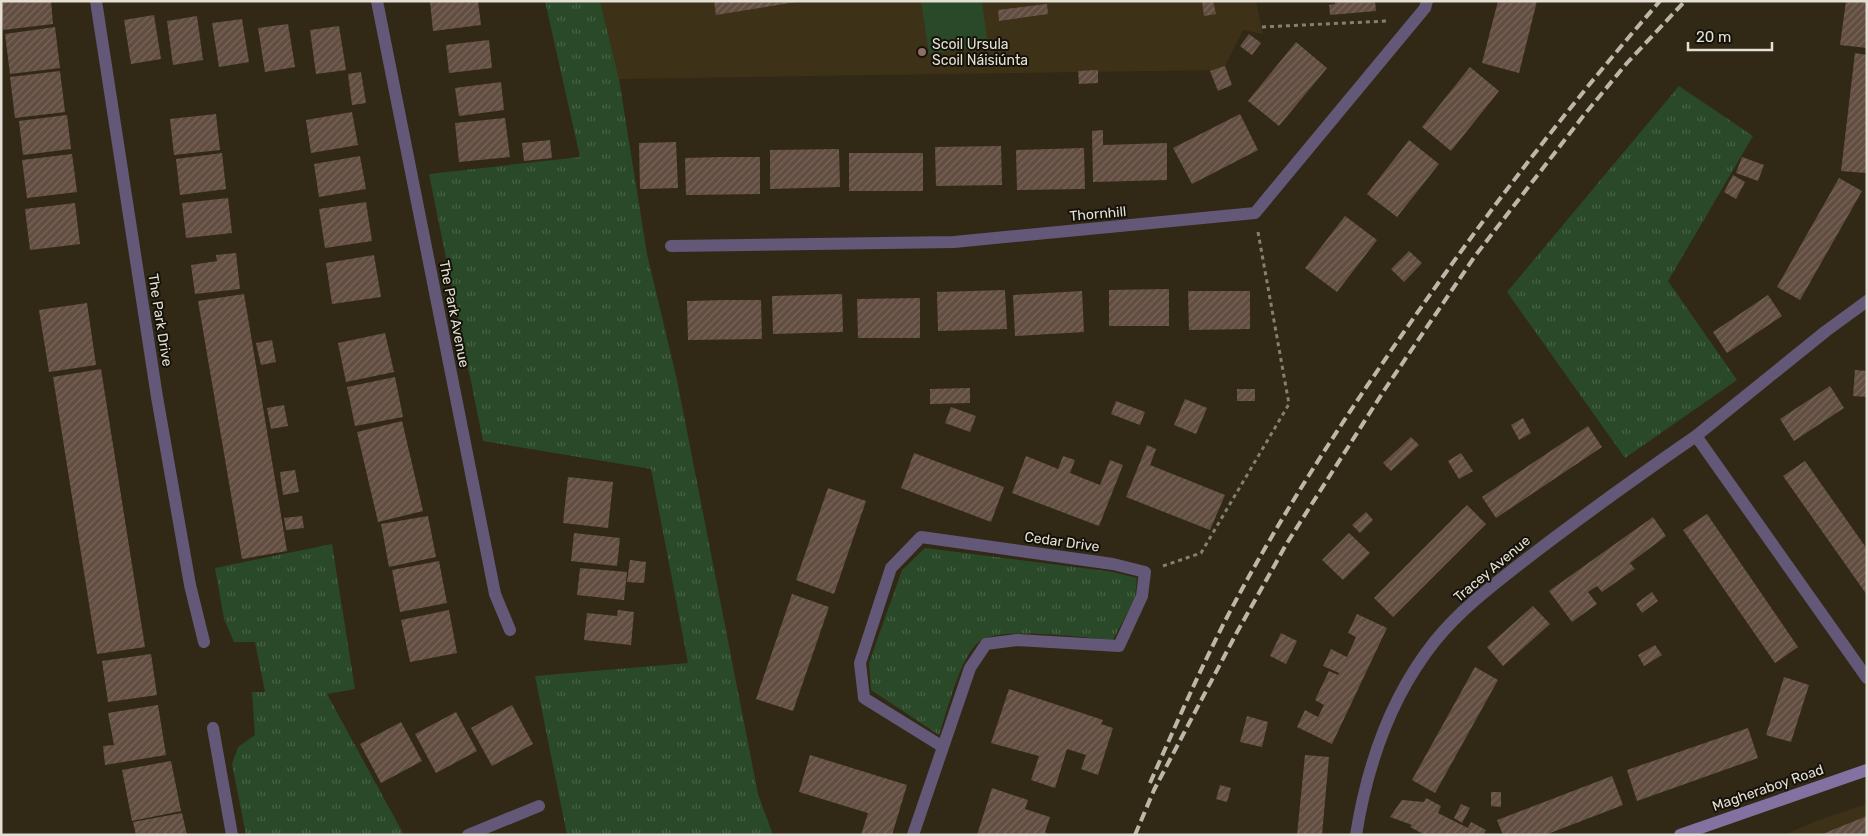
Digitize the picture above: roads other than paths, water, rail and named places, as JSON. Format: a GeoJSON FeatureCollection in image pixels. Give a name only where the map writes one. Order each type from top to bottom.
{"type":"FeatureCollection","features":[{"type":"Feature","properties":{"kind":"street","name":"The Park Drive"},"geometry":{"type":"LineString","coordinates":[[96,1],[157,396],[190,585],[204,642]]}},
{"type":"Feature","properties":{"kind":"street","name":"The Park Avenue"},"geometry":{"type":"LineString","coordinates":[[377,1],[495,594],[510,630]]}},
{"type":"Feature","properties":{"kind":"street","name":"Thornhill"},"geometry":{"type":"LineString","coordinates":[[671,246],[954,242],[1255,213],[1425,8],[1427,1]]}},
{"type":"Feature","properties":{"kind":"street","name":"Tracey Avenue"},"geometry":{"type":"LineString","coordinates":[[1356,835],[1376,751],[1398,697],[1435,641],[1474,601],[1542,547],[1588,511],[1696,436],[1867,301]]}},
{"type":"Feature","properties":{"kind":"street"},"geometry":{"type":"LineString","coordinates":[[1696,436],[1867,678]]}},
{"type":"Feature","properties":{"kind":"street","name":"Cedar Drive"},"geometry":{"type":"LineString","coordinates":[[921,537],[1113,564],[1146,572],[1142,596],[1119,646],[1017,640],[986,644],[970,668],[943,747],[864,698],[860,663],[891,568],[921,537]]}},
{"type":"Feature","properties":{"kind":"street"},"geometry":{"type":"LineString","coordinates":[[213,728],[232,835]]}},
{"type":"Feature","properties":{"kind":"street"},"geometry":{"type":"LineString","coordinates":[[913,835],[943,747]]}},
{"type":"Feature","properties":{"kind":"street","name":"Magheraboy Road"},"geometry":{"type":"LineString","coordinates":[[1680,835],[1707,830],[1867,770]]}},
{"type":"Feature","properties":{"kind":"street"},"geometry":{"type":"LineString","coordinates":[[468,835],[539,806]]}},
{"type":"Feature","properties":{"kind":"railway"},"geometry":{"type":"LineString","coordinates":[[1150,783],[1196,681],[1245,583],[1288,509],[1334,436],[1466,244],[1560,120],[1660,1]]}},
{"type":"Feature","properties":{"kind":"railway"},"geometry":{"type":"LineString","coordinates":[[1135,835],[1154,790],[1236,634],[1287,543],[1385,389],[1475,256],[1584,115],[1627,63],[1685,1]]}},
{"type":"Feature","properties":{"kind":"place","name":"Scoil Ursula Scoil Náisiúnta"},"geometry":{"type":"Point","coordinates":[922,52]}}]}
